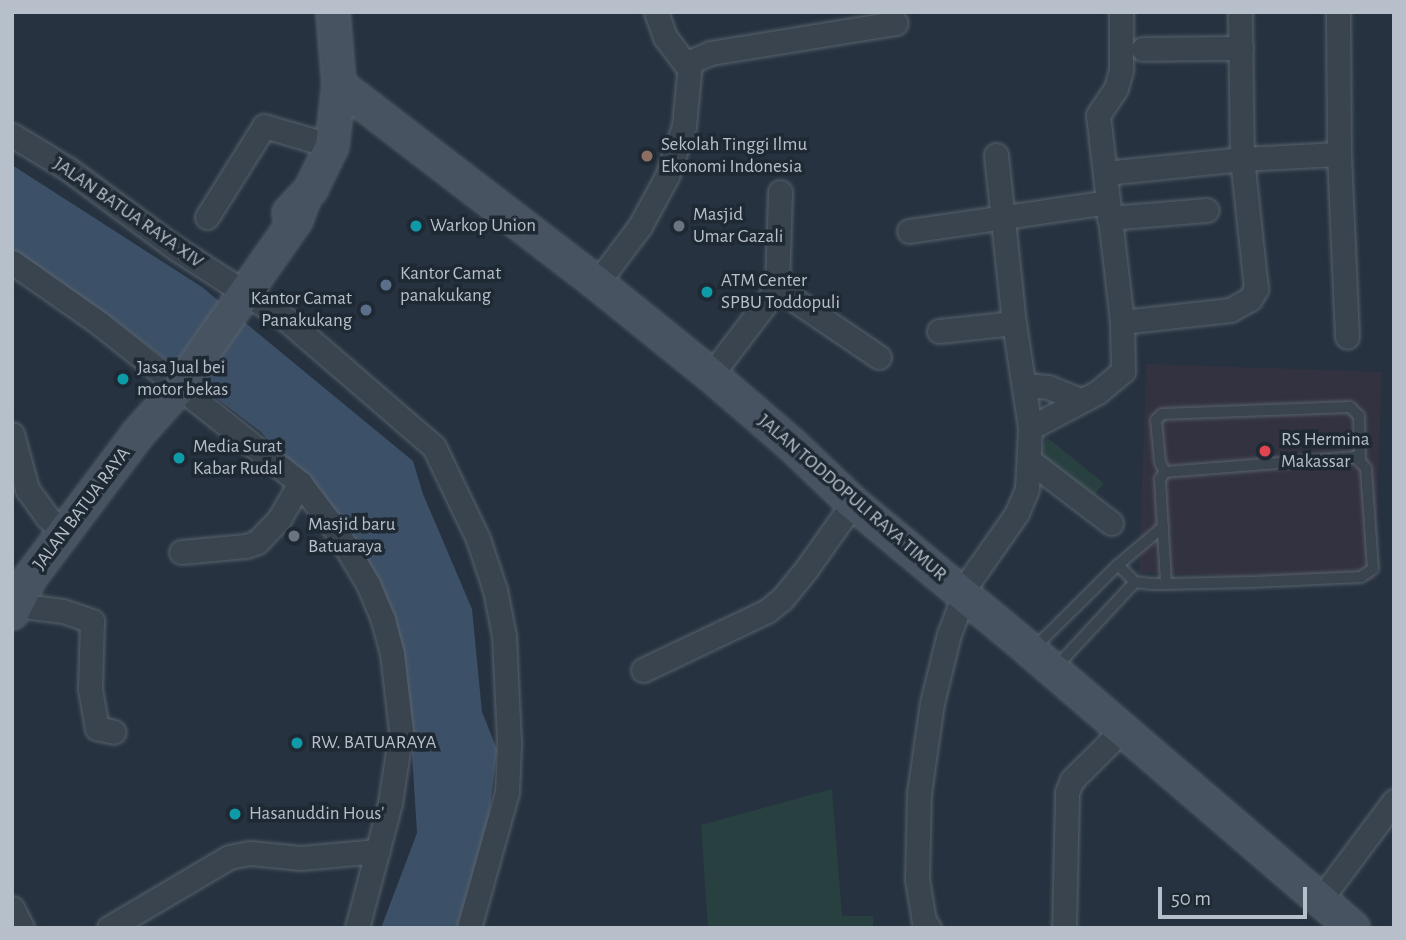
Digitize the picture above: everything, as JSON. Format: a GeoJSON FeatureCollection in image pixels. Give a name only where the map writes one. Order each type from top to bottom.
{"type":"FeatureCollection","features":[{"type":"Feature","properties":{"kind":"main road"},"geometry":{"type":"LineString","coordinates":[[332,146],[339,85],[333,12]]}},
{"type":"Feature","properties":{"kind":"main road","name":"JALAN TODDOPULI RAYA TIMUR"},"geometry":{"type":"LineString","coordinates":[[339,85],[597,283],[711,375],[791,444],[853,503],[1353,928]]}},
{"type":"Feature","properties":{"kind":"main road","name":"JALAN BATUA RAYA"},"geometry":{"type":"LineString","coordinates":[[14,609],[29,579],[172,388],[238,292],[285,217],[303,201],[326,164],[332,146]]}},
{"type":"Feature","properties":{"kind":"street"},"geometry":{"type":"LineString","coordinates":[[656,12],[665,37],[688,68]]}},
{"type":"Feature","properties":{"kind":"street"},"geometry":{"type":"LineString","coordinates":[[1030,428],[1115,382],[1123,372],[1122,322],[1098,115],[1116,88],[1121,70],[1121,12]]}},
{"type":"Feature","properties":{"kind":"street"},"geometry":{"type":"LineString","coordinates":[[1122,322],[1230,310],[1250,299],[1256,289],[1242,159],[1240,12]]}},
{"type":"Feature","properties":{"kind":"street"},"geometry":{"type":"LineString","coordinates":[[1338,12],[1339,154],[1347,337]]}},
{"type":"Feature","properties":{"kind":"street"},"geometry":{"type":"LineString","coordinates":[[597,283],[640,226],[667,176],[684,126],[688,68],[693,60],[710,53],[896,23]]}},
{"type":"Feature","properties":{"kind":"street"},"geometry":{"type":"LineString","coordinates":[[1143,49],[1241,48]]}},
{"type":"Feature","properties":{"kind":"street"},"geometry":{"type":"LineString","coordinates":[[207,217],[264,126],[332,146]]}},
{"type":"Feature","properties":{"kind":"street","name":"JALAN BATUA RAYA XIV"},"geometry":{"type":"LineString","coordinates":[[12,135],[68,169],[238,292],[287,320],[434,447],[478,539],[501,615],[509,743],[507,792],[469,928]]}},
{"type":"Feature","properties":{"kind":"street"},"geometry":{"type":"LineString","coordinates":[[1105,173],[1242,159],[1339,154]]}},
{"type":"Feature","properties":{"kind":"street"},"geometry":{"type":"LineString","coordinates":[[929,928],[924,921],[917,879],[919,793],[932,703],[962,594],[1012,523],[1026,493],[1030,461],[1030,428],[1014,323],[996,155]]}},
{"type":"Feature","properties":{"kind":"street"},"geometry":{"type":"LineString","coordinates":[[711,375],[777,288],[780,192]]}},
{"type":"Feature","properties":{"kind":"street"},"geometry":{"type":"LineString","coordinates":[[909,231],[1003,216],[1108,210],[1207,209]]}},
{"type":"Feature","properties":{"kind":"street"},"geometry":{"type":"LineString","coordinates":[[12,262],[99,323],[172,388],[300,483],[337,532],[368,584],[383,620],[392,654],[401,731],[390,803],[358,928]]}},
{"type":"Feature","properties":{"kind":"street"},"geometry":{"type":"LineString","coordinates":[[777,288],[879,357]]}},
{"type":"Feature","properties":{"kind":"street"},"geometry":{"type":"LineString","coordinates":[[939,331],[1014,323]]}},
{"type":"Feature","properties":{"kind":"street"},"geometry":{"type":"LineString","coordinates":[[1025,385],[1048,387],[1080,400]]}},
{"type":"Feature","properties":{"kind":"street"},"geometry":{"type":"LineString","coordinates":[[12,434],[16,468],[27,489],[36,504],[66,533]]}},
{"type":"Feature","properties":{"kind":"street"},"geometry":{"type":"LineString","coordinates":[[1030,461],[1111,523]]}},
{"type":"Feature","properties":{"kind":"street"},"geometry":{"type":"LineString","coordinates":[[181,552],[246,547],[257,542],[279,519],[300,483]]}},
{"type":"Feature","properties":{"kind":"street"},"geometry":{"type":"LineString","coordinates":[[1026,493],[1038,487],[1061,485]]}},
{"type":"Feature","properties":{"kind":"street"},"geometry":{"type":"LineString","coordinates":[[643,670],[767,611],[782,599],[807,568],[853,503]]}},
{"type":"Feature","properties":{"kind":"street"},"geometry":{"type":"LineString","coordinates":[[14,609],[63,611],[92,621],[90,689],[97,728],[114,732]]}},
{"type":"Feature","properties":{"kind":"street"},"geometry":{"type":"LineString","coordinates":[[1064,928],[1067,792],[1072,780],[1121,730]]}},
{"type":"Feature","properties":{"kind":"street"},"geometry":{"type":"LineString","coordinates":[[1320,900],[1394,801]]}},
{"type":"Feature","properties":{"kind":"street"},"geometry":{"type":"LineString","coordinates":[[109,928],[229,856],[250,853],[301,858],[378,851]]}},
{"type":"Feature","properties":{"kind":"street"},"geometry":{"type":"LineString","coordinates":[[12,908],[22,928]]}},
{"type":"Feature","properties":{"kind":"lane"},"geometry":{"type":"LineString","coordinates":[[1165,472],[1160,462],[1156,420],[1162,414],[1350,407],[1359,416],[1360,461]]}},
{"type":"Feature","properties":{"kind":"lane"},"geometry":{"type":"LineString","coordinates":[[1118,565],[1135,582],[1166,584],[1361,577],[1373,569],[1370,486],[1366,468],[1355,457],[1165,472],[1160,479],[1166,584]]}},
{"type":"Feature","properties":{"kind":"lane"},"geometry":{"type":"LineString","coordinates":[[1042,662],[1118,565],[1163,527]]}},
{"type":"Feature","properties":{"kind":"lane"},"geometry":{"type":"LineString","coordinates":[[1042,662],[1135,582]]}},
{"type":"Feature","properties":{"kind":"shaded area","name":"RS Hermina Makassar"},"geometry":{"type":"Polygon","coordinates":[[[1146,364],[1382,372],[1375,581],[1139,573],[1146,364]]]}},
{"type":"Feature","properties":{"kind":"green space"},"geometry":{"type":"Polygon","coordinates":[[[1048,438],[1104,483],[1089,501],[1034,456],[1048,438]]]}},
{"type":"Feature","properties":{"kind":"green space"},"geometry":{"type":"Polygon","coordinates":[[[832,789],[842,916],[873,916],[873,928],[708,928],[701,825],[832,789]]]}},
{"type":"Feature","properties":{"kind":"water"},"geometry":{"type":"Polygon","coordinates":[[[12,165],[202,287],[413,461],[423,494],[472,609],[482,712],[497,749],[488,826],[457,928],[381,928],[417,833],[410,723],[395,616],[338,520],[261,432],[105,313],[12,254],[12,165]]]}},
{"type":"Feature","properties":{"kind":"place","name":"Sekolah Tinggi Ilmu Ekonomi Indonesia"},"geometry":{"type":"Point","coordinates":[647,156]}},
{"type":"Feature","properties":{"kind":"place","name":"Warkop Union"},"geometry":{"type":"Point","coordinates":[416,226]}},
{"type":"Feature","properties":{"kind":"place","name":"Masjid Umar Gazali"},"geometry":{"type":"Point","coordinates":[679,226]}},
{"type":"Feature","properties":{"kind":"place","name":"Kantor Camat panakukang"},"geometry":{"type":"Point","coordinates":[386,285]}},
{"type":"Feature","properties":{"kind":"place","name":"ATM Center SPBU Toddopuli"},"geometry":{"type":"Point","coordinates":[707,292]}},
{"type":"Feature","properties":{"kind":"place","name":"Kantor Camat Panakukang"},"geometry":{"type":"Point","coordinates":[366,310]}},
{"type":"Feature","properties":{"kind":"place","name":"Jasa Jual bei motor bekas"},"geometry":{"type":"Point","coordinates":[123,379]}},
{"type":"Feature","properties":{"kind":"place","name":"RS Hermina Makassar"},"geometry":{"type":"Point","coordinates":[1265,451]}},
{"type":"Feature","properties":{"kind":"place","name":"Media Surat Kabar Rudal"},"geometry":{"type":"Point","coordinates":[179,458]}},
{"type":"Feature","properties":{"kind":"place","name":"Masjid baru Batuaraya"},"geometry":{"type":"Point","coordinates":[294,536]}},
{"type":"Feature","properties":{"kind":"place","name":"RW. BATUARAYA"},"geometry":{"type":"Point","coordinates":[297,743]}},
{"type":"Feature","properties":{"kind":"place","name":"Hasanuddin Hous'"},"geometry":{"type":"Point","coordinates":[235,814]}}]}
